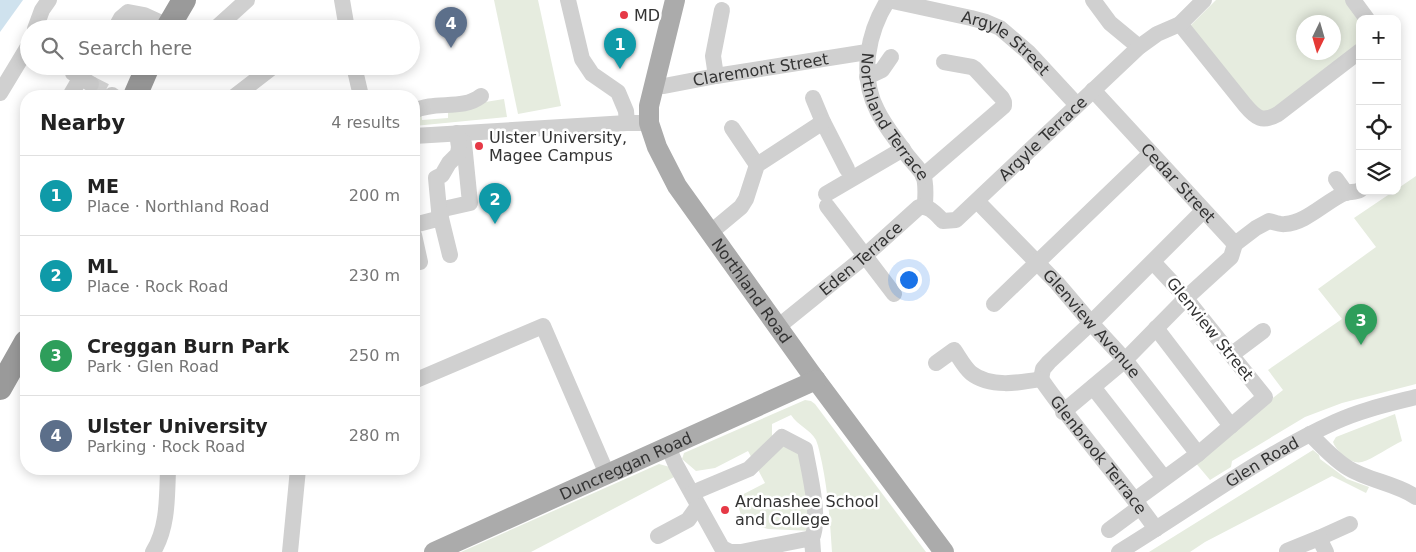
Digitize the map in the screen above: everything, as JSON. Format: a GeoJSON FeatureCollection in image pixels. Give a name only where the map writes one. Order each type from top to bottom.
{"type":"FeatureCollection","features":[{"type":"Feature","properties":{"kind":"highway"},"geometry":{"type":"LineString","coordinates":[[171,20],[184,0]]}},
{"type":"Feature","properties":{"kind":"highway"},"geometry":{"type":"LineString","coordinates":[[126,90],[140,75]]}},
{"type":"Feature","properties":{"kind":"highway"},"geometry":{"type":"LineString","coordinates":[[0,388],[20,361]]}},
{"type":"Feature","properties":{"kind":"main road","name":"Northland Road"},"geometry":{"type":"LineString","coordinates":[[675,0],[649,106],[649,123],[657,147],[677,186],[816,380],[944,552]]}},
{"type":"Feature","properties":{"kind":"main road","name":"Duncreggan Road"},"geometry":{"type":"LineString","coordinates":[[434,552],[816,380]]}},
{"type":"Feature","properties":{"kind":"street"},"geometry":{"type":"LineString","coordinates":[[42,20],[49,0]]}},
{"type":"Feature","properties":{"kind":"street"},"geometry":{"type":"LineString","coordinates":[[225,20],[247,0]]}},
{"type":"Feature","properties":{"kind":"street"},"geometry":{"type":"LineString","coordinates":[[342,0],[345,20]]}},
{"type":"Feature","properties":{"kind":"street"},"geometry":{"type":"LineString","coordinates":[[568,0],[582,59],[592,74],[618,92],[626,111],[627,123]]}},
{"type":"Feature","properties":{"kind":"street","name":"Northland Terrace"},"geometry":{"type":"LineString","coordinates":[[888,0],[882,9],[868,52],[867,77],[875,108],[885,125],[923,176],[926,194],[925,206]]}},
{"type":"Feature","properties":{"kind":"street","name":"Argyle Street"},"geometry":{"type":"LineString","coordinates":[[888,0],[971,18],[1000,28],[1028,52],[1077,105]]}},
{"type":"Feature","properties":{"kind":"street"},"geometry":{"type":"LineString","coordinates":[[1093,0],[1110,23],[1139,47]]}},
{"type":"Feature","properties":{"kind":"street"},"geometry":{"type":"LineString","coordinates":[[1204,0],[1180,24],[1253,115],[1261,119],[1271,118],[1278,114],[1356,54]]}},
{"type":"Feature","properties":{"kind":"street"},"geometry":{"type":"LineString","coordinates":[[1352,0],[1364,15]]}},
{"type":"Feature","properties":{"kind":"street"},"geometry":{"type":"LineString","coordinates":[[716,76],[713,56],[722,10]]}},
{"type":"Feature","properties":{"kind":"street"},"geometry":{"type":"LineString","coordinates":[[120,20],[128,12],[144,15],[154,20]]}},
{"type":"Feature","properties":{"kind":"street","name":"Argyle Terrace"},"geometry":{"type":"LineString","coordinates":[[925,206],[943,221],[956,220],[1139,47],[1157,34],[1180,24]]}},
{"type":"Feature","properties":{"kind":"street","name":"Claremont Street"},"geometry":{"type":"LineString","coordinates":[[653,86],[664,86],[868,52]]}},
{"type":"Feature","properties":{"kind":"street"},"geometry":{"type":"LineString","coordinates":[[867,77],[882,70],[891,57]]}},
{"type":"Feature","properties":{"kind":"street"},"geometry":{"type":"LineString","coordinates":[[0,92],[20,60]]}},
{"type":"Feature","properties":{"kind":"street"},"geometry":{"type":"LineString","coordinates":[[923,176],[1004,106],[1002,98],[976,70],[944,62]]}},
{"type":"Feature","properties":{"kind":"street"},"geometry":{"type":"LineString","coordinates":[[243,90],[262,75]]}},
{"type":"Feature","properties":{"kind":"street"},"geometry":{"type":"LineString","coordinates":[[356,75],[360,90]]}},
{"type":"Feature","properties":{"kind":"street"},"geometry":{"type":"LineString","coordinates":[[74,90],[82,76]]}},
{"type":"Feature","properties":{"kind":"street","name":"Cedar Street"},"geometry":{"type":"LineString","coordinates":[[1093,90],[1203,211],[1236,244]]}},
{"type":"Feature","properties":{"kind":"street"},"geometry":{"type":"LineString","coordinates":[[420,108],[473,102],[481,96]]}},
{"type":"Feature","properties":{"kind":"street"},"geometry":{"type":"LineString","coordinates":[[813,98],[847,169]]}},
{"type":"Feature","properties":{"kind":"street"},"geometry":{"type":"LineString","coordinates":[[711,232],[740,207],[746,199],[757,164],[823,122]]}},
{"type":"Feature","properties":{"kind":"street"},"geometry":{"type":"LineString","coordinates":[[420,136],[649,123]]}},
{"type":"Feature","properties":{"kind":"street"},"geometry":{"type":"LineString","coordinates":[[732,128],[757,164]]}},
{"type":"Feature","properties":{"kind":"street"},"geometry":{"type":"LineString","coordinates":[[450,255],[440,214],[436,178],[442,175],[449,163],[458,154],[460,133]]}},
{"type":"Feature","properties":{"kind":"street"},"geometry":{"type":"LineString","coordinates":[[420,222],[470,203],[460,133]]}},
{"type":"Feature","properties":{"kind":"street"},"geometry":{"type":"LineString","coordinates":[[894,294],[827,200],[903,149]]}},
{"type":"Feature","properties":{"kind":"street"},"geometry":{"type":"LineString","coordinates":[[994,304],[1151,153]]}},
{"type":"Feature","properties":{"kind":"street"},"geometry":{"type":"LineString","coordinates":[[1063,412],[1125,360],[1186,298],[1231,257],[1236,244],[1256,228],[1269,221],[1283,225],[1293,222],[1353,192],[1336,179]]}},
{"type":"Feature","properties":{"kind":"street","name":"Glenview Avenue"},"geometry":{"type":"LineString","coordinates":[[977,201],[1057,283],[1125,360],[1198,454]]}},
{"type":"Feature","properties":{"kind":"street","name":"Eden Terrace"},"geometry":{"type":"LineString","coordinates":[[779,326],[866,255],[919,207],[925,206]]}},
{"type":"Feature","properties":{"kind":"street"},"geometry":{"type":"LineString","coordinates":[[936,363],[954,350],[970,372],[982,379],[1016,384],[1041,379],[1043,369],[1048,362],[1091,323],[1203,211]]}},
{"type":"Feature","properties":{"kind":"street","name":"Glenview Street"},"geometry":{"type":"LineString","coordinates":[[1153,262],[1186,298],[1265,397],[1231,426]]}},
{"type":"Feature","properties":{"kind":"street"},"geometry":{"type":"LineString","coordinates":[[420,378],[543,326],[607,474]]}},
{"type":"Feature","properties":{"kind":"street"},"geometry":{"type":"LineString","coordinates":[[1109,530],[1164,478],[1198,454],[1231,426],[1156,328]]}},
{"type":"Feature","properties":{"kind":"street"},"geometry":{"type":"LineString","coordinates":[[1231,355],[1263,331]]}},
{"type":"Feature","properties":{"kind":"street","name":"Glenbrook Terrace"},"geometry":{"type":"LineString","coordinates":[[1041,379],[1063,412],[1156,529]]}},
{"type":"Feature","properties":{"kind":"street"},"geometry":{"type":"LineString","coordinates":[[1093,387],[1164,478]]}},
{"type":"Feature","properties":{"kind":"street","name":"Glen Road"},"geometry":{"type":"LineString","coordinates":[[1119,552],[1276,452],[1310,434],[1364,411],[1416,397]]}},
{"type":"Feature","properties":{"kind":"street"},"geometry":{"type":"LineString","coordinates":[[1310,434],[1329,454],[1348,469],[1406,490],[1416,497]]}},
{"type":"Feature","properties":{"kind":"street"},"geometry":{"type":"LineString","coordinates":[[658,536],[688,520],[695,500],[749,469],[782,437],[805,449],[816,529],[813,545],[741,552],[730,552],[722,548],[695,500],[676,465],[668,448]]}},
{"type":"Feature","properties":{"kind":"street"},"geometry":{"type":"LineString","coordinates":[[153,552],[159,543],[166,513],[168,475]]}},
{"type":"Feature","properties":{"kind":"street"},"geometry":{"type":"LineString","coordinates":[[290,552],[297,475]]}},
{"type":"Feature","properties":{"kind":"street"},"geometry":{"type":"LineString","coordinates":[[1287,551],[1323,545],[1350,524]]}},
{"type":"Feature","properties":{"kind":"shaded area"},"geometry":{"type":"Polygon","coordinates":[[[494,0],[538,0],[561,106],[518,114],[494,0]]]}},
{"type":"Feature","properties":{"kind":"shaded area"},"geometry":{"type":"Polygon","coordinates":[[[1216,0],[1345,0],[1356,15],[1356,49],[1277,110],[1262,115],[1189,27],[1216,0]]]}},
{"type":"Feature","properties":{"kind":"shaded area"},"geometry":{"type":"Polygon","coordinates":[[[504,99],[507,117],[420,125],[420,110],[422,120],[448,118],[448,108],[504,99]]]}},
{"type":"Feature","properties":{"kind":"shaded area"},"geometry":{"type":"Polygon","coordinates":[[[1416,176],[1416,384],[1342,403],[1305,417],[1232,461],[1231,467],[1210,480],[1194,461],[1283,390],[1268,370],[1342,319],[1318,289],[1376,247],[1354,218],[1388,195],[1401,195],[1401,186],[1416,176]]]}},
{"type":"Feature","properties":{"kind":"shaded area"},"geometry":{"type":"Polygon","coordinates":[[[805,400],[815,404],[926,552],[832,552],[826,485],[818,445],[813,436],[791,415],[772,424],[772,438],[802,455],[812,531],[768,529],[743,522],[736,498],[765,483],[748,451],[715,468],[696,471],[682,459],[684,453],[805,400]]]}},
{"type":"Feature","properties":{"kind":"shaded area"},"geometry":{"type":"Polygon","coordinates":[[[1395,414],[1402,441],[1362,462],[1349,460],[1341,454],[1333,442],[1336,437],[1395,414]]]}},
{"type":"Feature","properties":{"kind":"shaded area"},"geometry":{"type":"Polygon","coordinates":[[[1313,450],[1319,455],[1320,459],[1347,479],[1369,487],[1366,493],[1332,476],[1205,542],[1190,552],[1149,552],[1313,450]]]}},
{"type":"Feature","properties":{"kind":"shaded area"},"geometry":{"type":"Polygon","coordinates":[[[659,464],[670,467],[676,476],[531,552],[461,552],[659,464]]]}},
{"type":"Feature","properties":{"kind":"water"},"geometry":{"type":"Polygon","coordinates":[[[0,0],[23,0],[0,32],[0,0]]]}},
{"type":"Feature","properties":{"kind":"tunnel"},"geometry":{"type":"LineString","coordinates":[[91,84],[102,90]]}},
{"type":"Feature","properties":{"kind":"place","name":"MD"},"geometry":{"type":"Point","coordinates":[624,15]}},
{"type":"Feature","properties":{"kind":"place","name":"Ulster University"},"geometry":{"type":"Point","coordinates":[451,48]}},
{"type":"Feature","properties":{"kind":"place","name":"ME"},"geometry":{"type":"Point","coordinates":[620,69]}},
{"type":"Feature","properties":{"kind":"place","name":"Ulster University, Magee Campus"},"geometry":{"type":"Point","coordinates":[479,146]}},
{"type":"Feature","properties":{"kind":"place","name":"ML"},"geometry":{"type":"Point","coordinates":[495,224]}},
{"type":"Feature","properties":{"kind":"place","name":"Creggan Burn Park"},"geometry":{"type":"Point","coordinates":[1361,345]}},
{"type":"Feature","properties":{"kind":"place","name":"Ardnashee School and College"},"geometry":{"type":"Point","coordinates":[725,510]}}]}
